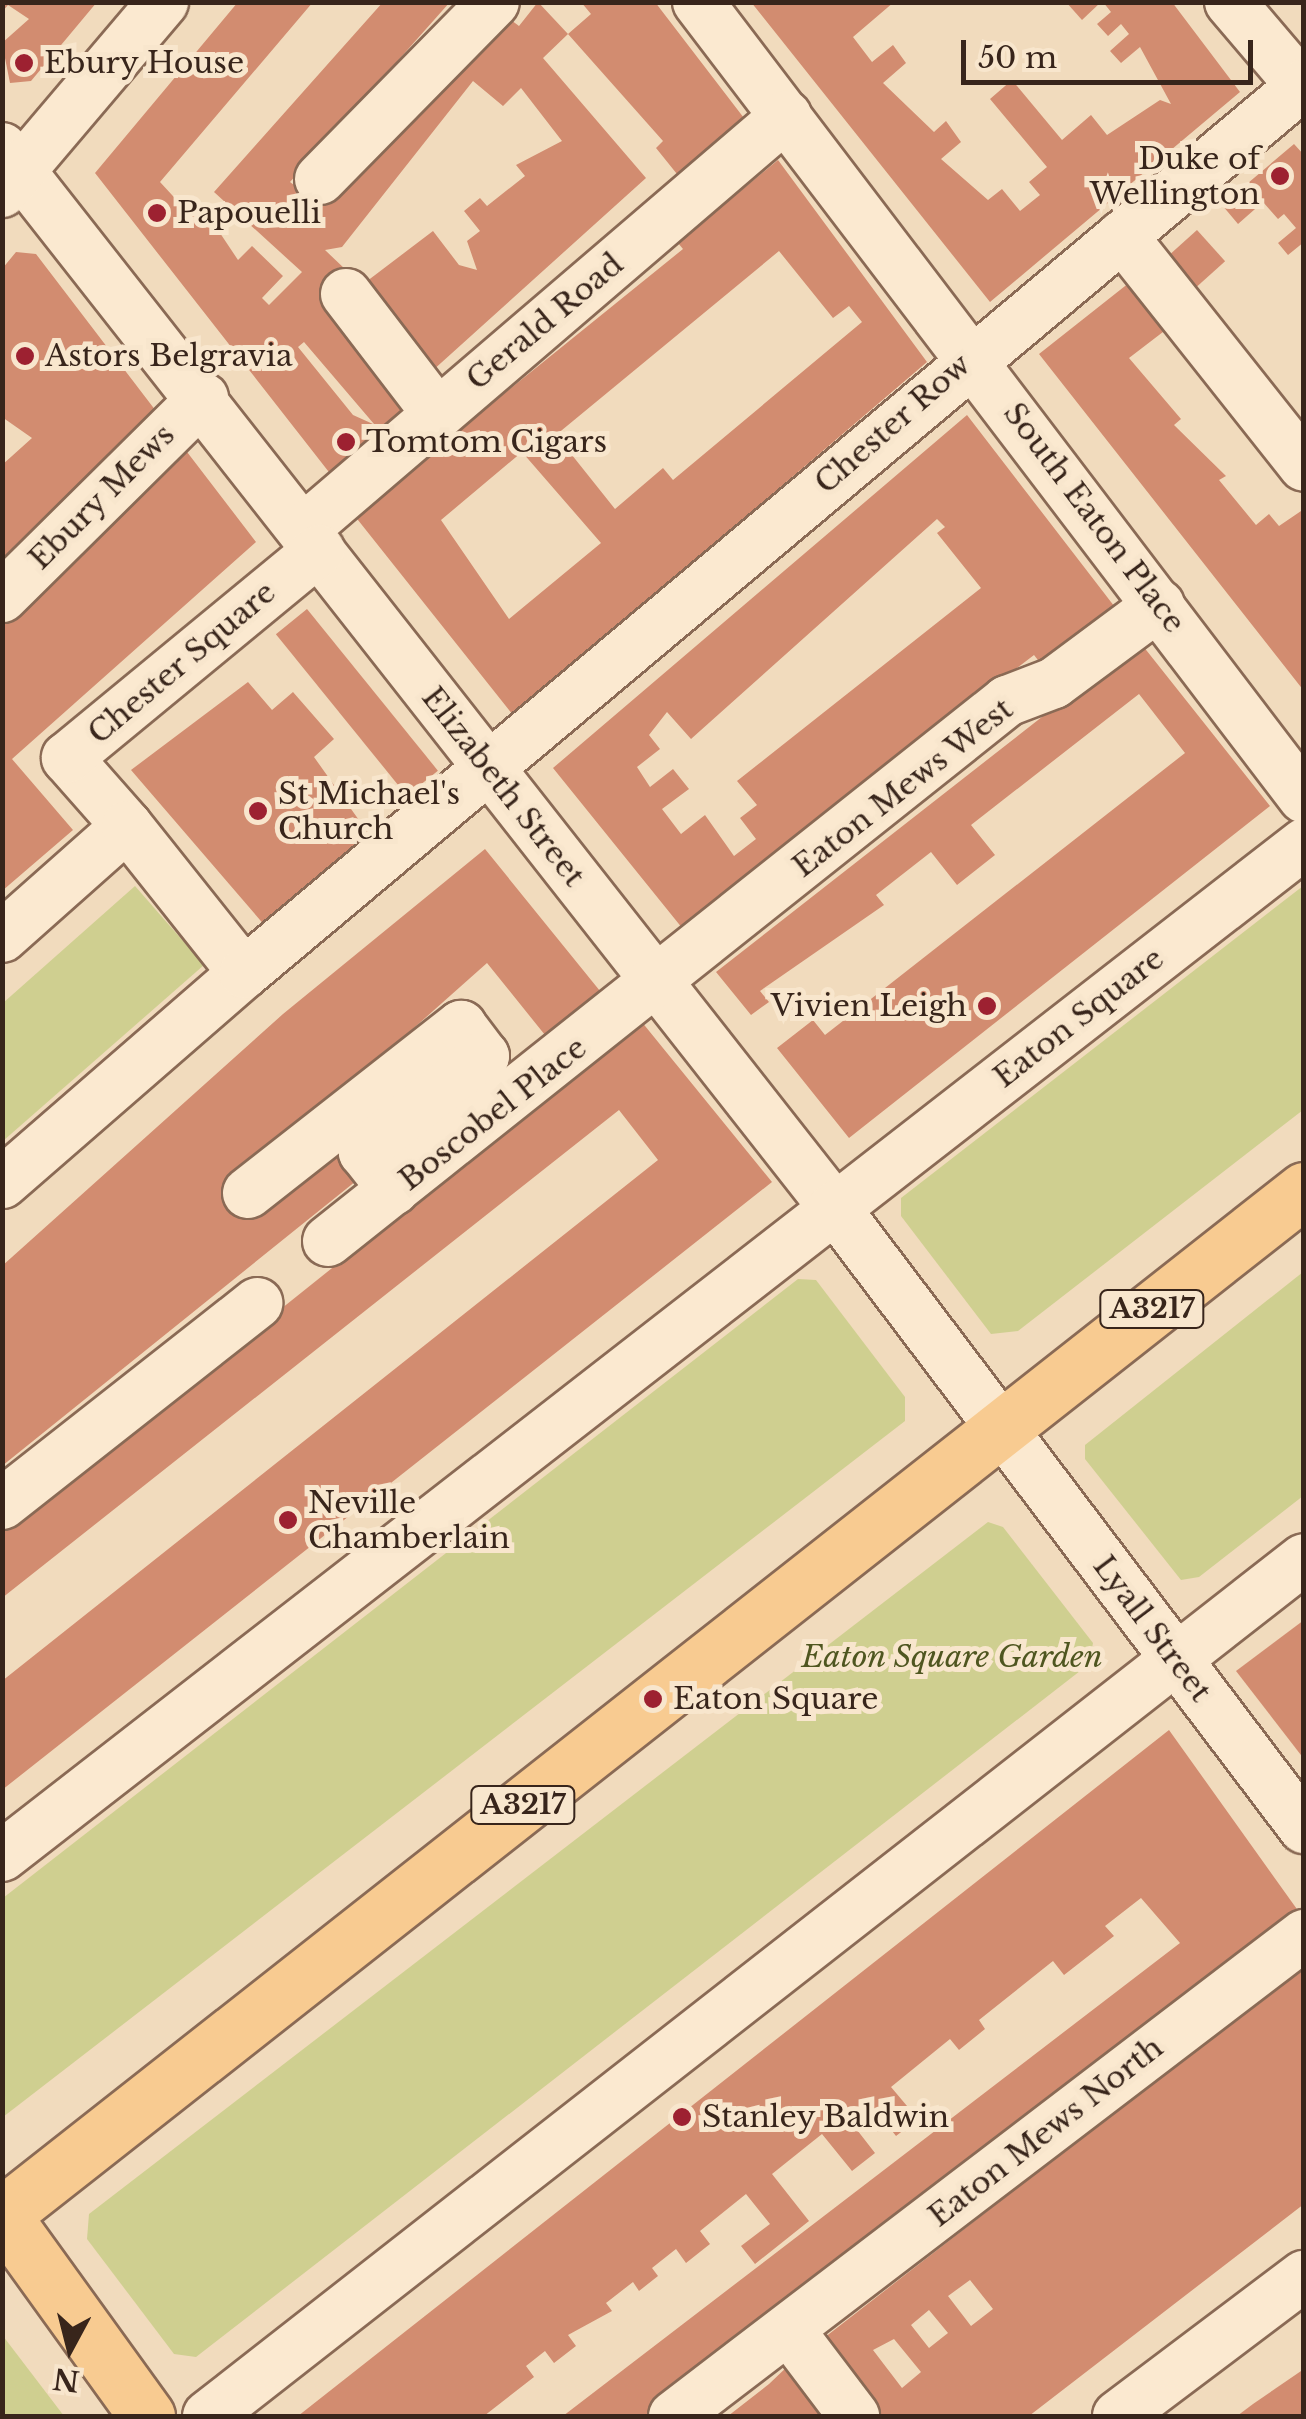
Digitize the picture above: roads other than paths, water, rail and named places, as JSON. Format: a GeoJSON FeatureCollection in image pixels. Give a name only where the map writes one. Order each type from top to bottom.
{"type":"FeatureCollection","features":[{"type":"Feature","properties":{"kind":"main road","name":"A3217"},"geometry":{"type":"LineString","coordinates":[[3,2215],[1304,1190]]}},
{"type":"Feature","properties":{"kind":"main road"},"geometry":{"type":"LineString","coordinates":[[3,2215],[147,2416]]}},
{"type":"Feature","properties":{"kind":"street"},"geometry":{"type":"LineString","coordinates":[[10,169],[163,2]]}},
{"type":"Feature","properties":{"kind":"street"},"geometry":{"type":"LineString","coordinates":[[320,178],[494,2]]}},
{"type":"Feature","properties":{"kind":"street","name":"South Eaton Place"},"geometry":{"type":"LineString","coordinates":[[698,2],[972,356],[1304,798]]}},
{"type":"Feature","properties":{"kind":"street"},"geometry":{"type":"LineString","coordinates":[[1230,2],[1303,86]]}},
{"type":"Feature","properties":{"kind":"street","name":"Chester Row"},"geometry":{"type":"LineString","coordinates":[[490,771],[972,356],[1303,86]]}},
{"type":"Feature","properties":{"kind":"street","name":"Gerald Road"},"geometry":{"type":"LineString","coordinates":[[312,539],[437,413],[786,116]]}},
{"type":"Feature","properties":{"kind":"street","name":"Elizabeth Street"},"geometry":{"type":"LineString","coordinates":[[10,169],[203,398],[658,987],[834,1207],[1000,1428]]}},
{"type":"Feature","properties":{"kind":"street"},"geometry":{"type":"LineString","coordinates":[[1122,236],[1304,466]]}},
{"type":"Feature","properties":{"kind":"street"},"geometry":{"type":"LineString","coordinates":[[346,294],[437,413]]}},
{"type":"Feature","properties":{"kind":"street","name":"Ebury Mews"},"geometry":{"type":"LineString","coordinates":[[2,597],[203,398]]}},
{"type":"Feature","properties":{"kind":"street","name":"Chester Square"},"geometry":{"type":"LineString","coordinates":[[244,973],[68,758],[312,539]]}},
{"type":"Feature","properties":{"kind":"street","name":"Eaton Mews West"},"geometry":{"type":"LineString","coordinates":[[658,987],[1007,700],[1054,683],[1159,605]]}},
{"type":"Feature","properties":{"kind":"street"},"geometry":{"type":"LineString","coordinates":[[2,1183],[244,973],[490,771]]}},
{"type":"Feature","properties":{"kind":"street"},"geometry":{"type":"LineString","coordinates":[[2,937],[127,826]]}},
{"type":"Feature","properties":{"kind":"street","name":"Eaton Square"},"geometry":{"type":"LineString","coordinates":[[2,1856],[1304,844]]}},
{"type":"Feature","properties":{"kind":"street","name":"Boscobel Place"},"geometry":{"type":"LineString","coordinates":[[328,1241],[658,987]]}},
{"type":"Feature","properties":{"kind":"street"},"geometry":{"type":"LineString","coordinates":[[248,1193],[461,1026],[484,1056],[364,1152],[394,1190]]}},
{"type":"Feature","properties":{"kind":"street"},"geometry":{"type":"LineString","coordinates":[[2,1504],[257,1303]]}},
{"type":"Feature","properties":{"kind":"street","name":"Lyall Street"},"geometry":{"type":"LineString","coordinates":[[1000,1428],[1304,1828]]}},
{"type":"Feature","properties":{"kind":"street"},"geometry":{"type":"LineString","coordinates":[[208,2416],[1304,1559]]}},
{"type":"Feature","properties":{"kind":"street","name":"Eaton Mews North"},"geometry":{"type":"LineString","coordinates":[[674,2416],[1304,1934]]}},
{"type":"Feature","properties":{"kind":"street"},"geometry":{"type":"LineString","coordinates":[[1118,2416],[1304,2276]]}},
{"type":"Feature","properties":{"kind":"street"},"geometry":{"type":"LineString","coordinates":[[789,2330],[854,2416]]}},
{"type":"Feature","properties":{"kind":"place","name":"Ebury House"},"geometry":{"type":"Point","coordinates":[24,63]}},
{"type":"Feature","properties":{"kind":"place","name":"Duke of Wellington"},"geometry":{"type":"Point","coordinates":[1280,176]}},
{"type":"Feature","properties":{"kind":"place","name":"Papouelli"},"geometry":{"type":"Point","coordinates":[157,213]}},
{"type":"Feature","properties":{"kind":"place","name":"Astors Belgravia"},"geometry":{"type":"Point","coordinates":[25,356]}},
{"type":"Feature","properties":{"kind":"place","name":"Tomtom Cigars"},"geometry":{"type":"Point","coordinates":[346,442]}},
{"type":"Feature","properties":{"kind":"place","name":"St Michael's Church"},"geometry":{"type":"Point","coordinates":[258,811]}},
{"type":"Feature","properties":{"kind":"place","name":"Vivien Leigh"},"geometry":{"type":"Point","coordinates":[987,1006]}},
{"type":"Feature","properties":{"kind":"place","name":"Neville Chamberlain"},"geometry":{"type":"Point","coordinates":[288,1520]}},
{"type":"Feature","properties":{"kind":"place","name":"Eaton Square"},"geometry":{"type":"Point","coordinates":[653,1699]}},
{"type":"Feature","properties":{"kind":"place","name":"Stanley Baldwin"},"geometry":{"type":"Point","coordinates":[682,2117]}},
{"type":"Feature","properties":{"kind":"park label","name":"Eaton Square Garden"},"geometry":{"type":"Point","coordinates":[952,1657]}}]}
